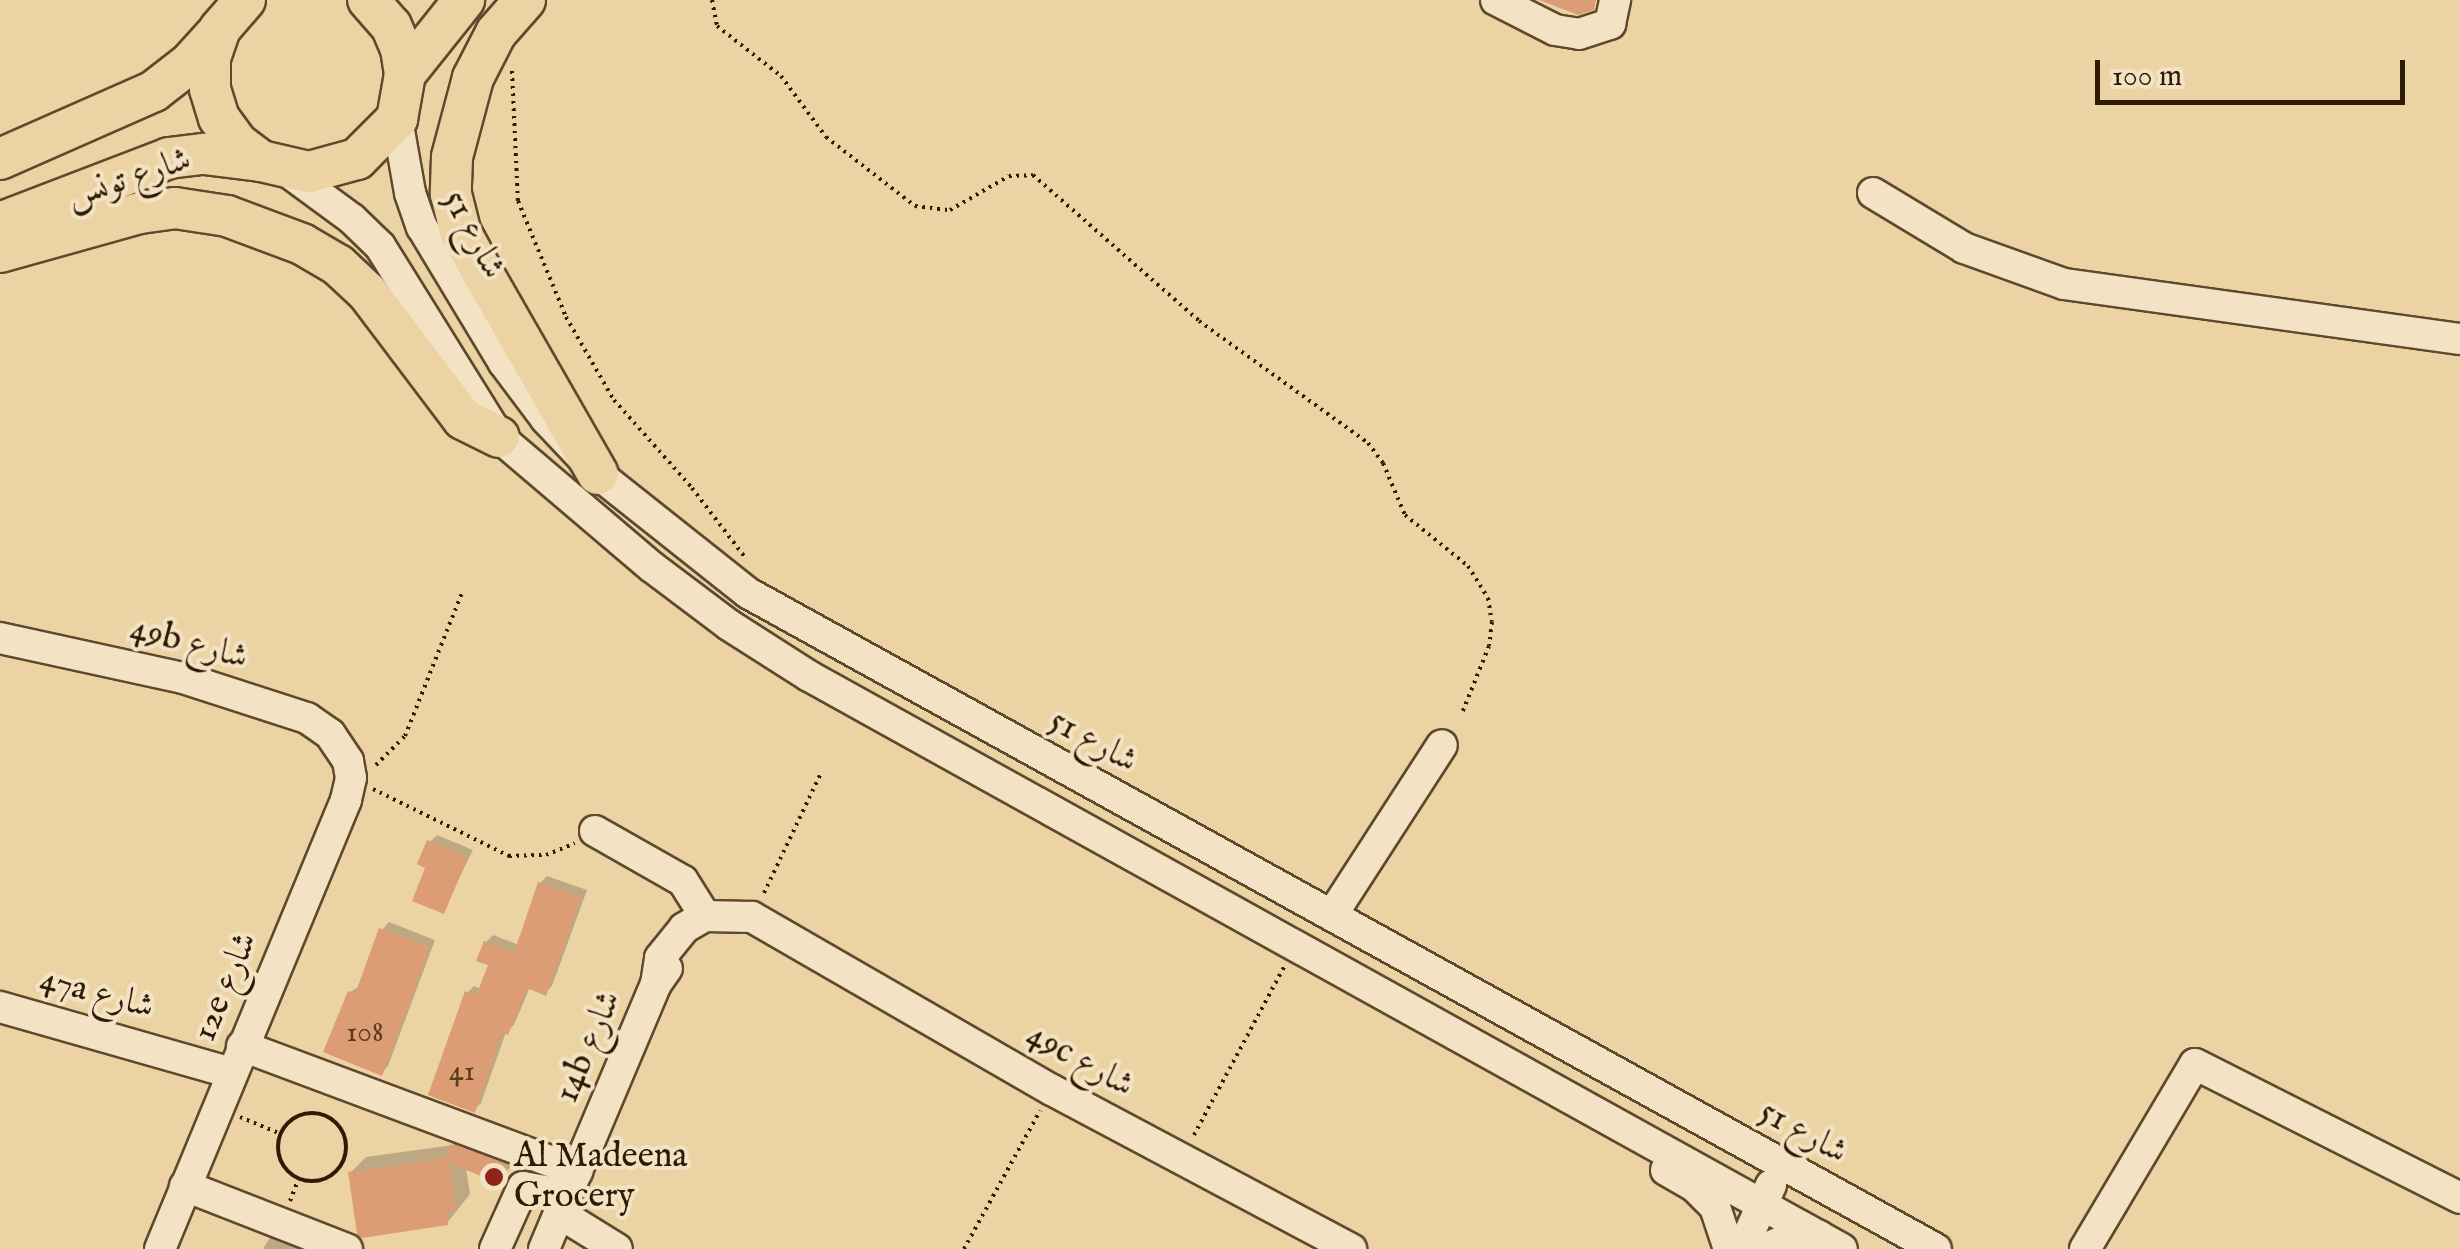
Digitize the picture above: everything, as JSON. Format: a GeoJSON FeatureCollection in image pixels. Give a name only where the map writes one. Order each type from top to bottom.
{"type":"FeatureCollection","features":[{"type":"Feature","properties":{"kind":"main road"},"geometry":{"type":"LineString","coordinates":[[368,0],[391,26],[401,49],[405,74],[397,119]]}},
{"type":"Feature","properties":{"kind":"main road"},"geometry":{"type":"LineString","coordinates":[[405,74],[464,0]]}},
{"type":"Feature","properties":{"kind":"main road"},"geometry":{"type":"LineString","coordinates":[[525,0],[496,33],[472,78],[452,157],[451,194],[460,231],[480,270],[598,474]]}},
{"type":"Feature","properties":{"kind":"main road"},"geometry":{"type":"LineString","coordinates":[[233,14],[210,58],[210,88],[219,118],[237,143],[272,165]]}},
{"type":"Feature","properties":{"kind":"main road","name":"شارع تونس"},"geometry":{"type":"LineString","coordinates":[[0,158],[144,96],[190,63],[233,14]]}},
{"type":"Feature","properties":{"kind":"main road","name":"شارع تونس"},"geometry":{"type":"LineString","coordinates":[[0,223],[169,158],[204,154],[272,165],[334,169],[357,159],[397,119]]}},
{"type":"Feature","properties":{"kind":"main road"},"geometry":{"type":"LineString","coordinates":[[0,252],[140,213],[174,208],[227,216],[302,244],[338,265],[367,292],[463,419],[479,431],[500,436]]}},
{"type":"Feature","properties":{"kind":"street"},"geometry":{"type":"LineString","coordinates":[[1496,0],[1571,34],[1605,29],[1612,18],[1615,0]]}},
{"type":"Feature","properties":{"kind":"street","name":"شارع 51"},"geometry":{"type":"LineString","coordinates":[[397,119],[410,193],[422,227],[504,363],[546,419],[598,474],[748,593],[1936,1249]]}},
{"type":"Feature","properties":{"kind":"street"},"geometry":{"type":"LineString","coordinates":[[272,165],[352,219],[380,246],[500,436],[652,566],[782,659],[1831,1242]]}},
{"type":"Feature","properties":{"kind":"street"},"geometry":{"type":"LineString","coordinates":[[1873,193],[1964,248],[2064,284],[2460,338]]}},
{"type":"Feature","properties":{"kind":"street","name":"49b شارع"},"geometry":{"type":"LineString","coordinates":[[0,638],[183,678],[294,713],[319,724],[347,765]]}},
{"type":"Feature","properties":{"kind":"street"},"geometry":{"type":"LineString","coordinates":[[1332,915],[1442,745]]}},
{"type":"Feature","properties":{"kind":"street","name":"12e شارع"},"geometry":{"type":"LineString","coordinates":[[160,1249],[346,800],[347,765]]}},
{"type":"Feature","properties":{"kind":"street"},"geometry":{"type":"LineString","coordinates":[[594,830],[683,881],[709,925]]}},
{"type":"Feature","properties":{"kind":"street","name":"49c شارع"},"geometry":{"type":"LineString","coordinates":[[709,925],[764,926],[1332,1244]]}},
{"type":"Feature","properties":{"kind":"street","name":"14b شارع"},"geometry":{"type":"LineString","coordinates":[[560,1212],[656,984],[709,925]]}},
{"type":"Feature","properties":{"kind":"street","name":"47a شارع"},"geometry":{"type":"LineString","coordinates":[[0,1007],[116,1036],[236,1059],[560,1212]]}},
{"type":"Feature","properties":{"kind":"street"},"geometry":{"type":"LineString","coordinates":[[2085,1249],[2195,1064],[2460,1198]]}},
{"type":"Feature","properties":{"kind":"street"},"geometry":{"type":"LineString","coordinates":[[1624,1125],[1640,1153],[1694,1186],[1715,1207],[1728,1249]]}},
{"type":"Feature","properties":{"kind":"street"},"geometry":{"type":"LineString","coordinates":[[1742,1249],[1760,1200],[1776,1182],[1792,1185],[1900,1249]]}},
{"type":"Feature","properties":{"kind":"street"},"geometry":{"type":"LineString","coordinates":[[185,1186],[347,1249]]}},
{"type":"Feature","properties":{"kind":"street"},"geometry":{"type":"LineString","coordinates":[[495,1249],[523,1187],[618,1249]]}},
{"type":"Feature","properties":{"kind":"street"},"geometry":{"type":"LineString","coordinates":[[560,1212],[595,1249]]}},
{"type":"Feature","properties":{"kind":"street"},"geometry":{"type":"LineString","coordinates":[[1764,1249],[1788,1239],[1831,1242]]}},
{"type":"Feature","properties":{"kind":"path"},"geometry":{"type":"LineString","coordinates":[[712,0],[717,26],[780,76],[826,137],[915,206],[950,210],[1009,176],[1033,175],[1199,321],[1368,443],[1383,463],[1405,515],[1468,566],[1488,598],[1490,646],[1462,713]]}},
{"type":"Feature","properties":{"kind":"path"},"geometry":{"type":"LineString","coordinates":[[512,60],[518,201],[566,318],[614,400],[683,476],[744,556]]}},
{"type":"Feature","properties":{"kind":"path"},"geometry":{"type":"LineString","coordinates":[[347,765],[382,762],[404,736],[462,594]]}},
{"type":"Feature","properties":{"kind":"path"},"geometry":{"type":"LineString","coordinates":[[347,765],[509,856],[546,855],[594,830]]}},
{"type":"Feature","properties":{"kind":"path"},"geometry":{"type":"LineString","coordinates":[[764,926],[820,775]]}},
{"type":"Feature","properties":{"kind":"path"},"geometry":{"type":"LineString","coordinates":[[1182,1159],[1296,945]]}},
{"type":"Feature","properties":{"kind":"path"},"geometry":{"type":"LineString","coordinates":[[964,1249],[1052,1090]]}},
{"type":"Feature","properties":{"kind":"path"},"geometry":{"type":"LineString","coordinates":[[217,1107],[280,1134]]}},
{"type":"Feature","properties":{"kind":"path"},"geometry":{"type":"LineString","coordinates":[[304,1114],[325,1116],[341,1129],[344,1160],[330,1176],[299,1178],[279,1154],[280,1134],[304,1114]]}},
{"type":"Feature","properties":{"kind":"path"},"geometry":{"type":"LineString","coordinates":[[344,1160],[353,1164]]}},
{"type":"Feature","properties":{"kind":"path"},"geometry":{"type":"LineString","coordinates":[[285,1212],[299,1178]]}},
{"type":"Feature","properties":{"kind":"building"},"geometry":{"type":"Polygon","coordinates":[[[1539,0],[1596,0],[1594,10],[1578,15],[1539,0]]]}},
{"type":"Feature","properties":{"kind":"building"},"geometry":{"type":"Polygon","coordinates":[[[427,840],[468,857],[444,914],[412,901],[425,868],[417,864],[427,840]]]}},
{"type":"Feature","properties":{"kind":"building"},"geometry":{"type":"Polygon","coordinates":[[[538,882],[581,897],[546,996],[527,988],[508,1035],[502,1033],[475,1113],[428,1095],[465,991],[476,996],[488,965],[476,961],[484,941],[514,953],[538,882]]]}},
{"type":"Feature","properties":{"kind":"building"},"geometry":{"type":"Polygon","coordinates":[[[379,928],[430,947],[382,1076],[323,1052],[348,991],[355,994],[379,928]]]}},
{"type":"Feature","properties":{"kind":"building"},"geometry":{"type":"Polygon","coordinates":[[[451,1144],[506,1164],[498,1183],[449,1163],[456,1211],[447,1213],[448,1225],[362,1238],[357,1234],[348,1172],[445,1158],[451,1144]]]}},
{"type":"Feature","properties":{"kind":"place","name":"Al Madeena Grocery"},"geometry":{"type":"Point","coordinates":[494,1177]}}]}
